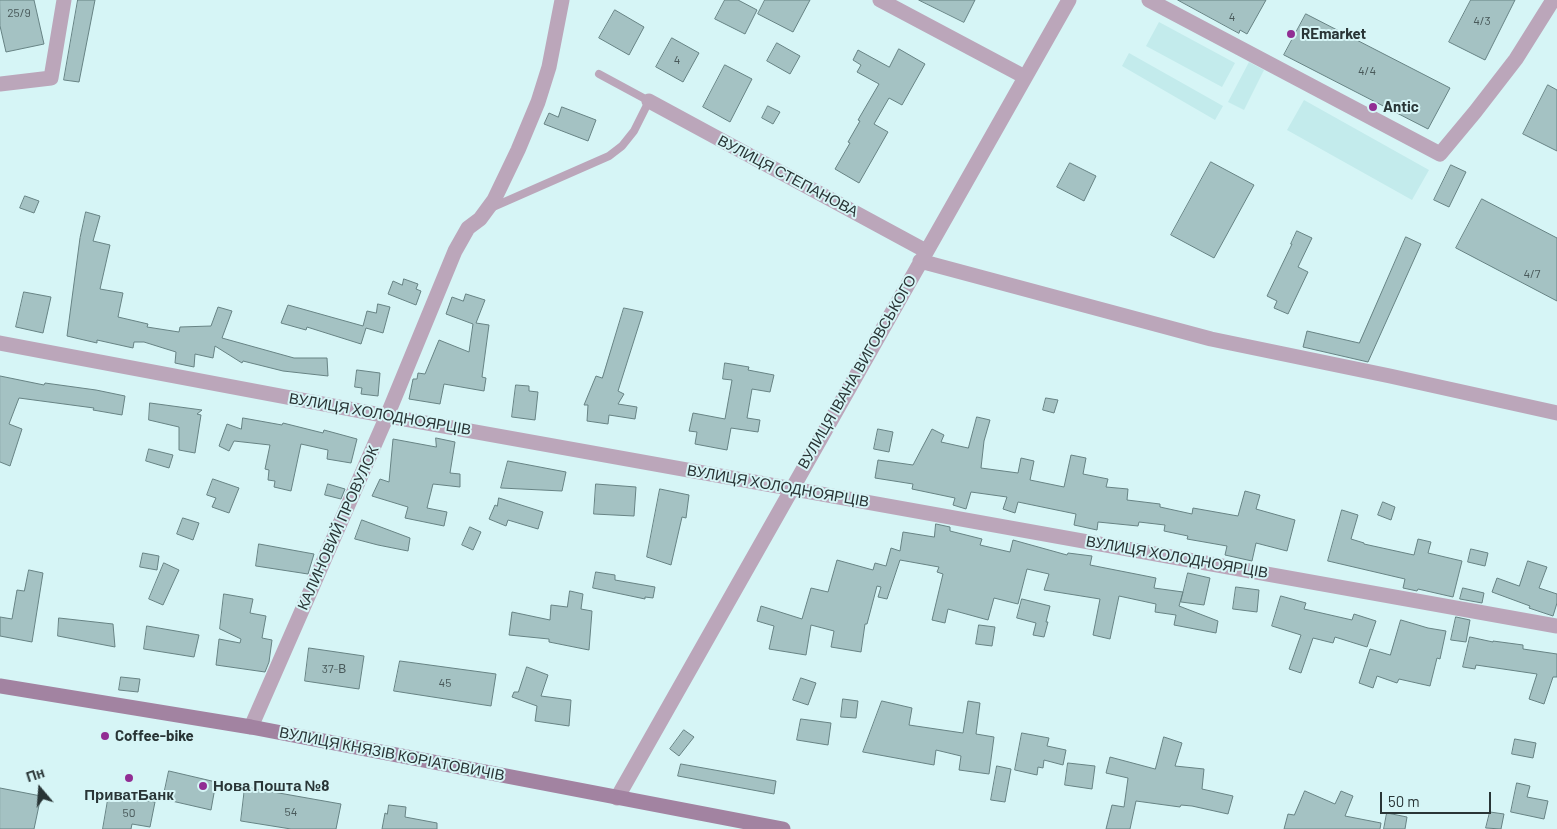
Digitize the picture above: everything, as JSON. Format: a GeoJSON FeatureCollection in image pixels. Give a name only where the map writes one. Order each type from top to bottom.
{"type":"FeatureCollection","features":[{"type":"Feature","properties":{"kind":"main road","name":"ВУЛИЦЯ КНЯЗІВ КОРІАТОВИЧІВ"},"geometry":{"type":"LineString","coordinates":[[0,686],[251,727],[783,829]]}},
{"type":"Feature","properties":{"kind":"street"},"geometry":{"type":"LineString","coordinates":[[0,84],[50,78],[64,0]]}},
{"type":"Feature","properties":{"kind":"street","name":"КАЛИНОВИЙ ПРОВУЛОК"},"geometry":{"type":"LineString","coordinates":[[251,727],[388,416],[455,251],[468,228],[480,219],[494,200],[518,150],[538,102],[549,67],[562,0]]}},
{"type":"Feature","properties":{"kind":"street"},"geometry":{"type":"LineString","coordinates":[[880,0],[1025,77]]}},
{"type":"Feature","properties":{"kind":"street","name":"ВУЛИЦЯ ІВАНА ВИГОВСЬКОГО"},"geometry":{"type":"LineString","coordinates":[[617,798],[1069,0]]}},
{"type":"Feature","properties":{"kind":"street"},"geometry":{"type":"LineString","coordinates":[[1149,0],[1440,154],[1516,60],[1553,0]]}},
{"type":"Feature","properties":{"kind":"street","name":"ВУЛИЦЯ СТЕПАНОВА"},"geometry":{"type":"LineString","coordinates":[[649,101],[923,256],[1211,339],[1557,413]]}},
{"type":"Feature","properties":{"kind":"street","name":"ВУЛИЦЯ ХОЛОДНОЯРЦІВ"},"geometry":{"type":"LineString","coordinates":[[0,343],[388,416],[1557,626]]}},
{"type":"Feature","properties":{"kind":"lane"},"geometry":{"type":"LineString","coordinates":[[486,210],[609,156],[622,146],[634,131],[649,101],[599,74]]}},
{"type":"Feature","properties":{"kind":"shaded area"},"geometry":{"type":"Polygon","coordinates":[[[1159,22],[1235,63],[1222,87],[1146,46],[1159,22]]]}},
{"type":"Feature","properties":{"kind":"shaded area"},"geometry":{"type":"Polygon","coordinates":[[[1129,53],[1223,106],[1215,120],[1122,66],[1129,53]]]}},
{"type":"Feature","properties":{"kind":"shaded area"},"geometry":{"type":"Polygon","coordinates":[[[1249,62],[1264,70],[1244,110],[1228,102],[1249,62]]]}},
{"type":"Feature","properties":{"kind":"shaded area"},"geometry":{"type":"Polygon","coordinates":[[[1304,100],[1429,170],[1412,200],[1287,130],[1304,100]]]}},
{"type":"Feature","properties":{"kind":"building"},"geometry":{"type":"Polygon","coordinates":[[[0,0],[34,0],[44,44],[6,52],[0,26],[0,0]]]}},
{"type":"Feature","properties":{"kind":"building"},"geometry":{"type":"Polygon","coordinates":[[[78,0],[95,0],[79,82],[64,80],[78,0]]]}},
{"type":"Feature","properties":{"kind":"building"},"geometry":{"type":"Polygon","coordinates":[[[725,0],[738,0],[757,10],[745,34],[715,19],[725,0]]]}},
{"type":"Feature","properties":{"kind":"building"},"geometry":{"type":"Polygon","coordinates":[[[765,0],[810,0],[793,32],[758,14],[765,0]]]}},
{"type":"Feature","properties":{"kind":"building"},"geometry":{"type":"Polygon","coordinates":[[[919,0],[975,0],[964,22],[919,0]]]}},
{"type":"Feature","properties":{"kind":"building"},"geometry":{"type":"Polygon","coordinates":[[[1178,0],[1266,0],[1247,34],[1240,30],[1239,33],[1178,0]]]}},
{"type":"Feature","properties":{"kind":"building"},"geometry":{"type":"Polygon","coordinates":[[[1471,0],[1515,0],[1485,60],[1449,42],[1471,0]]]}},
{"type":"Feature","properties":{"kind":"building"},"geometry":{"type":"Polygon","coordinates":[[[615,10],[644,27],[629,55],[599,38],[615,10]]]}},
{"type":"Feature","properties":{"kind":"building"},"geometry":{"type":"Polygon","coordinates":[[[1306,14],[1450,88],[1428,129],[1284,55],[1306,14]]]}},
{"type":"Feature","properties":{"kind":"building"},"geometry":{"type":"Polygon","coordinates":[[[672,38],[699,53],[683,82],[656,67],[672,38]]]}},
{"type":"Feature","properties":{"kind":"building"},"geometry":{"type":"Polygon","coordinates":[[[777,43],[800,56],[790,74],[767,61],[777,43]]]}},
{"type":"Feature","properties":{"kind":"building"},"geometry":{"type":"Polygon","coordinates":[[[899,49],[925,64],[902,105],[889,98],[874,124],[888,132],[859,183],[835,169],[850,143],[848,142],[860,121],[858,120],[879,84],[857,72],[861,65],[853,60],[858,50],[889,67],[899,49]]]}},
{"type":"Feature","properties":{"kind":"building"},"geometry":{"type":"Polygon","coordinates":[[[725,65],[752,79],[730,122],[703,107],[725,65]]]}},
{"type":"Feature","properties":{"kind":"building"},"geometry":{"type":"Polygon","coordinates":[[[1548,85],[1557,90],[1557,151],[1523,134],[1548,85]]]}},
{"type":"Feature","properties":{"kind":"building"},"geometry":{"type":"Polygon","coordinates":[[[768,106],[780,112],[773,124],[762,118],[768,106]]]}},
{"type":"Feature","properties":{"kind":"building"},"geometry":{"type":"Polygon","coordinates":[[[562,107],[596,120],[588,141],[544,124],[549,113],[558,117],[562,107]]]}},
{"type":"Feature","properties":{"kind":"building"},"geometry":{"type":"Polygon","coordinates":[[[1211,162],[1254,185],[1214,258],[1171,235],[1211,162]]]}},
{"type":"Feature","properties":{"kind":"building"},"geometry":{"type":"Polygon","coordinates":[[[1070,163],[1096,176],[1084,201],[1057,187],[1070,163]]]}},
{"type":"Feature","properties":{"kind":"building"},"geometry":{"type":"Polygon","coordinates":[[[1451,165],[1466,172],[1449,207],[1434,200],[1451,165]]]}},
{"type":"Feature","properties":{"kind":"building"},"geometry":{"type":"Polygon","coordinates":[[[25,196],[39,201],[34,213],[20,208],[25,196]]]}},
{"type":"Feature","properties":{"kind":"building"},"geometry":{"type":"Polygon","coordinates":[[[1482,199],[1557,238],[1557,301],[1456,248],[1482,199]]]}},
{"type":"Feature","properties":{"kind":"building"},"geometry":{"type":"Polygon","coordinates":[[[86,212],[100,216],[93,241],[110,245],[100,289],[123,293],[118,317],[148,324],[147,327],[179,332],[180,327],[211,326],[218,307],[232,311],[222,338],[294,358],[327,358],[328,376],[283,371],[243,361],[242,363],[215,346],[213,358],[195,354],[194,367],[175,363],[176,352],[144,342],[134,342],[133,348],[97,340],[97,343],[67,336],[80,238],[86,212]]]}},
{"type":"Feature","properties":{"kind":"building"},"geometry":{"type":"Polygon","coordinates":[[[1297,231],[1312,238],[1298,267],[1308,272],[1288,314],[1274,308],[1277,301],[1267,296],[1297,231]]]}},
{"type":"Feature","properties":{"kind":"building"},"geometry":{"type":"Polygon","coordinates":[[[1406,237],[1421,244],[1368,362],[1303,347],[1307,331],[1359,343],[1406,237]]]}},
{"type":"Feature","properties":{"kind":"building"},"geometry":{"type":"Polygon","coordinates":[[[404,279],[418,284],[416,289],[421,291],[416,305],[388,294],[393,281],[402,285],[404,279]]]}},
{"type":"Feature","properties":{"kind":"building"},"geometry":{"type":"Polygon","coordinates":[[[24,292],[51,297],[43,333],[16,327],[24,292]]]}},
{"type":"Feature","properties":{"kind":"building"},"geometry":{"type":"Polygon","coordinates":[[[466,294],[485,300],[476,323],[489,325],[482,377],[486,378],[484,391],[444,384],[440,404],[409,399],[413,379],[417,379],[418,373],[425,374],[439,340],[469,352],[473,324],[446,314],[452,297],[463,301],[466,294]]]}},
{"type":"Feature","properties":{"kind":"building"},"geometry":{"type":"Polygon","coordinates":[[[378,304],[390,307],[383,333],[366,328],[361,344],[307,327],[306,330],[281,323],[288,305],[363,326],[367,311],[376,313],[378,304]]]}},
{"type":"Feature","properties":{"kind":"building"},"geometry":{"type":"Polygon","coordinates":[[[624,308],[643,312],[618,391],[624,394],[618,404],[637,407],[635,419],[609,415],[608,424],[587,421],[588,405],[584,405],[596,376],[602,378],[624,308]]]}},
{"type":"Feature","properties":{"kind":"building"},"geometry":{"type":"Polygon","coordinates":[[[725,363],[749,367],[748,370],[774,375],[770,392],[752,389],[747,418],[760,420],[758,432],[731,428],[727,450],[695,444],[697,432],[689,431],[693,413],[725,419],[732,380],[723,379],[725,363]]]}},
{"type":"Feature","properties":{"kind":"building"},"geometry":{"type":"Polygon","coordinates":[[[357,370],[380,373],[378,396],[361,394],[362,388],[355,387],[357,370]]]}},
{"type":"Feature","properties":{"kind":"building"},"geometry":{"type":"Polygon","coordinates":[[[0,376],[44,385],[45,383],[125,396],[122,415],[93,410],[94,408],[19,398],[9,424],[22,429],[10,466],[0,462],[0,376]]]}},
{"type":"Feature","properties":{"kind":"building"},"geometry":{"type":"Polygon","coordinates":[[[516,385],[529,386],[529,391],[538,392],[535,420],[512,417],[516,385]]]}},
{"type":"Feature","properties":{"kind":"building"},"geometry":{"type":"Polygon","coordinates":[[[1046,398],[1058,400],[1054,413],[1043,410],[1046,398]]]}},
{"type":"Feature","properties":{"kind":"building"},"geometry":{"type":"Polygon","coordinates":[[[150,403],[202,410],[197,414],[201,415],[195,453],[179,450],[179,427],[149,420],[150,403]]]}},
{"type":"Feature","properties":{"kind":"building"},"geometry":{"type":"Polygon","coordinates":[[[977,417],[990,420],[984,441],[981,468],[1018,473],[1021,458],[1034,461],[1030,480],[1064,487],[1071,455],[1086,458],[1083,474],[1108,479],[1106,487],[1128,489],[1127,500],[1160,504],[1160,507],[1192,514],[1193,508],[1238,516],[1245,491],[1260,495],[1256,509],[1295,520],[1287,551],[1256,543],[1252,561],[1225,555],[1227,546],[1187,539],[1188,536],[1164,531],[1165,525],[1139,522],[1138,526],[1098,522],[1097,530],[1074,525],[1076,514],[1018,502],[1015,513],[1003,509],[1007,497],[971,492],[966,509],[953,505],[955,498],[912,489],[913,484],[875,478],[878,460],[913,465],[932,429],[944,435],[941,442],[968,448],[977,417]]]}},
{"type":"Feature","properties":{"kind":"building"},"geometry":{"type":"Polygon","coordinates":[[[243,418],[282,425],[283,423],[323,433],[324,430],[357,439],[351,463],[327,459],[328,450],[301,444],[291,491],[274,487],[275,481],[268,480],[269,470],[265,469],[270,445],[234,441],[229,451],[219,446],[227,424],[241,429],[243,418]]]}},
{"type":"Feature","properties":{"kind":"building"},"geometry":{"type":"Polygon","coordinates":[[[878,429],[893,432],[889,452],[874,449],[878,429]]]}},
{"type":"Feature","properties":{"kind":"building"},"geometry":{"type":"Polygon","coordinates":[[[436,438],[455,442],[450,473],[460,474],[460,487],[433,484],[427,508],[447,512],[444,526],[405,518],[408,507],[372,496],[380,479],[389,482],[393,439],[436,447],[436,438]]]}},
{"type":"Feature","properties":{"kind":"building"},"geometry":{"type":"Polygon","coordinates":[[[149,449],[173,455],[169,468],[146,461],[149,449]]]}},
{"type":"Feature","properties":{"kind":"building"},"geometry":{"type":"Polygon","coordinates":[[[508,461],[566,472],[562,491],[501,488],[508,461]]]}},
{"type":"Feature","properties":{"kind":"building"},"geometry":{"type":"Polygon","coordinates":[[[213,479],[239,488],[229,513],[212,507],[216,498],[207,495],[213,479]]]}},
{"type":"Feature","properties":{"kind":"building"},"geometry":{"type":"Polygon","coordinates":[[[328,484],[345,489],[341,499],[325,495],[328,484]]]}},
{"type":"Feature","properties":{"kind":"building"},"geometry":{"type":"Polygon","coordinates":[[[596,484],[636,487],[634,516],[594,514],[596,484]]]}},
{"type":"Feature","properties":{"kind":"building"},"geometry":{"type":"Polygon","coordinates":[[[660,489],[689,495],[686,518],[682,517],[671,565],[647,557],[660,489]]]}},
{"type":"Feature","properties":{"kind":"building"},"geometry":{"type":"Polygon","coordinates":[[[499,498],[543,512],[538,529],[508,520],[506,526],[489,519],[495,505],[497,506],[499,498]]]}},
{"type":"Feature","properties":{"kind":"building"},"geometry":{"type":"Polygon","coordinates":[[[1383,502],[1395,507],[1391,520],[1378,515],[1383,502]]]}},
{"type":"Feature","properties":{"kind":"building"},"geometry":{"type":"Polygon","coordinates":[[[1342,510],[1358,515],[1351,539],[1364,544],[1414,555],[1418,539],[1431,542],[1428,553],[1462,561],[1453,597],[1418,589],[1417,591],[1403,588],[1405,579],[1328,561],[1342,510]]]}},
{"type":"Feature","properties":{"kind":"building"},"geometry":{"type":"Polygon","coordinates":[[[183,518],[199,523],[193,540],[177,534],[183,518]]]}},
{"type":"Feature","properties":{"kind":"building"},"geometry":{"type":"Polygon","coordinates":[[[362,520],[410,538],[408,551],[355,539],[362,520]]]}},
{"type":"Feature","properties":{"kind":"building"},"geometry":{"type":"Polygon","coordinates":[[[936,524],[950,527],[950,531],[982,539],[980,545],[1010,552],[1013,540],[1067,555],[1068,553],[1092,556],[1090,565],[1156,578],[1154,588],[1183,592],[1179,606],[1218,621],[1216,633],[1174,625],[1176,615],[1155,612],[1156,604],[1119,596],[1110,639],[1093,635],[1100,599],[1044,590],[1049,574],[1027,569],[1018,604],[994,598],[988,620],[948,609],[945,623],[932,620],[943,574],[937,572],[939,567],[900,560],[887,599],[878,597],[881,587],[877,586],[867,624],[865,624],[861,652],[831,647],[834,631],[811,625],[806,655],[769,649],[774,626],[757,621],[761,606],[802,619],[811,588],[828,592],[837,560],[873,570],[875,563],[886,566],[891,548],[900,551],[903,532],[934,537],[936,524]]]}},
{"type":"Feature","properties":{"kind":"building"},"geometry":{"type":"Polygon","coordinates":[[[470,527],[481,532],[473,550],[462,545],[470,527]]]}},
{"type":"Feature","properties":{"kind":"building"},"geometry":{"type":"Polygon","coordinates":[[[259,544],[314,554],[308,574],[256,566],[259,544]]]}},
{"type":"Feature","properties":{"kind":"building"},"geometry":{"type":"Polygon","coordinates":[[[1471,549],[1488,553],[1485,566],[1468,562],[1471,549]]]}},
{"type":"Feature","properties":{"kind":"building"},"geometry":{"type":"Polygon","coordinates":[[[143,553],[159,556],[157,570],[140,567],[143,553]]]}},
{"type":"Feature","properties":{"kind":"building"},"geometry":{"type":"Polygon","coordinates":[[[1528,561],[1547,567],[1539,588],[1557,594],[1557,603],[1553,616],[1492,592],[1497,578],[1519,586],[1528,561]]]}},
{"type":"Feature","properties":{"kind":"building"},"geometry":{"type":"Polygon","coordinates":[[[164,563],[179,570],[163,605],[149,599],[164,563]]]}},
{"type":"Feature","properties":{"kind":"building"},"geometry":{"type":"Polygon","coordinates":[[[29,570],[43,573],[32,642],[0,636],[0,617],[12,619],[17,590],[24,591],[29,570]]]}},
{"type":"Feature","properties":{"kind":"building"},"geometry":{"type":"Polygon","coordinates":[[[596,572],[615,575],[615,580],[655,587],[653,598],[645,597],[645,599],[593,588],[596,572]]]}},
{"type":"Feature","properties":{"kind":"building"},"geometry":{"type":"Polygon","coordinates":[[[1188,573],[1210,578],[1204,605],[1181,602],[1188,573]]]}},
{"type":"Feature","properties":{"kind":"building"},"geometry":{"type":"Polygon","coordinates":[[[1236,587],[1259,590],[1257,612],[1233,609],[1236,587]]]}},
{"type":"Feature","properties":{"kind":"building"},"geometry":{"type":"Polygon","coordinates":[[[1463,588],[1484,593],[1482,603],[1460,599],[1463,588]]]}},
{"type":"Feature","properties":{"kind":"building"},"geometry":{"type":"Polygon","coordinates":[[[570,591],[583,594],[581,609],[592,611],[589,650],[549,642],[549,639],[509,635],[512,612],[550,620],[551,605],[567,607],[570,591]]]}},
{"type":"Feature","properties":{"kind":"building"},"geometry":{"type":"Polygon","coordinates":[[[224,594],[253,599],[250,613],[266,616],[262,638],[272,640],[269,662],[265,672],[216,665],[219,639],[240,643],[241,639],[220,629],[224,594]]]}},
{"type":"Feature","properties":{"kind":"building"},"geometry":{"type":"Polygon","coordinates":[[[1281,596],[1306,603],[1304,609],[1352,620],[1354,614],[1376,621],[1367,647],[1335,637],[1333,643],[1313,638],[1301,673],[1289,669],[1301,635],[1272,626],[1281,596]]]}},
{"type":"Feature","properties":{"kind":"building"},"geometry":{"type":"Polygon","coordinates":[[[1022,599],[1050,606],[1044,637],[1033,635],[1036,623],[1017,618],[1022,599]]]}},
{"type":"Feature","properties":{"kind":"building"},"geometry":{"type":"Polygon","coordinates":[[[1456,617],[1470,620],[1466,642],[1451,640],[1456,617]]]}},
{"type":"Feature","properties":{"kind":"building"},"geometry":{"type":"Polygon","coordinates":[[[59,618],[113,624],[115,647],[58,636],[59,618]]]}},
{"type":"Feature","properties":{"kind":"building"},"geometry":{"type":"Polygon","coordinates":[[[1401,620],[1446,631],[1440,659],[1437,658],[1430,686],[1399,679],[1397,683],[1377,676],[1373,688],[1359,683],[1370,649],[1390,655],[1401,620]]]}},
{"type":"Feature","properties":{"kind":"building"},"geometry":{"type":"Polygon","coordinates":[[[979,625],[995,627],[992,646],[976,644],[979,625]]]}},
{"type":"Feature","properties":{"kind":"building"},"geometry":{"type":"Polygon","coordinates":[[[147,626],[199,635],[194,657],[144,649],[147,626]]]}},
{"type":"Feature","properties":{"kind":"building"},"geometry":{"type":"Polygon","coordinates":[[[1470,637],[1493,642],[1523,645],[1523,649],[1557,654],[1557,677],[1553,677],[1544,704],[1529,699],[1537,674],[1476,665],[1475,669],[1463,667],[1470,637]]]}},
{"type":"Feature","properties":{"kind":"building"},"geometry":{"type":"Polygon","coordinates":[[[309,648],[364,656],[359,689],[305,681],[309,648]]]}},
{"type":"Feature","properties":{"kind":"building"},"geometry":{"type":"Polygon","coordinates":[[[400,661],[496,674],[491,706],[394,691],[400,661]]]}},
{"type":"Feature","properties":{"kind":"building"},"geometry":{"type":"Polygon","coordinates":[[[527,667],[548,675],[541,696],[571,700],[569,726],[535,721],[537,706],[512,697],[514,692],[518,692],[527,667]]]}},
{"type":"Feature","properties":{"kind":"building"},"geometry":{"type":"Polygon","coordinates":[[[121,677],[140,679],[138,692],[119,690],[121,677]]]}},
{"type":"Feature","properties":{"kind":"building"},"geometry":{"type":"Polygon","coordinates":[[[801,678],[816,683],[808,705],[793,700],[801,678]]]}},
{"type":"Feature","properties":{"kind":"building"},"geometry":{"type":"Polygon","coordinates":[[[843,699],[858,701],[856,718],[841,717],[843,699]]]}},
{"type":"Feature","properties":{"kind":"building"},"geometry":{"type":"Polygon","coordinates":[[[882,701],[912,708],[909,725],[963,733],[968,701],[980,703],[976,734],[994,737],[989,774],[959,770],[961,756],[936,750],[934,765],[863,752],[882,701]]]}},
{"type":"Feature","properties":{"kind":"building"},"geometry":{"type":"Polygon","coordinates":[[[801,719],[831,723],[828,745],[797,740],[801,719]]]}},
{"type":"Feature","properties":{"kind":"building"},"geometry":{"type":"Polygon","coordinates":[[[684,730],[694,737],[679,756],[670,749],[684,730]]]}},
{"type":"Feature","properties":{"kind":"building"},"geometry":{"type":"Polygon","coordinates":[[[1022,733],[1049,738],[1047,746],[1066,750],[1063,765],[1044,760],[1043,768],[1038,767],[1037,775],[1015,770],[1022,733]]]}},
{"type":"Feature","properties":{"kind":"building"},"geometry":{"type":"Polygon","coordinates":[[[1164,737],[1182,743],[1175,766],[1204,769],[1202,789],[1233,796],[1228,814],[1192,806],[1181,805],[1180,807],[1136,801],[1130,829],[1106,829],[1112,805],[1124,807],[1128,778],[1106,773],[1110,757],[1155,769],[1164,737]]]}},
{"type":"Feature","properties":{"kind":"building"},"geometry":{"type":"Polygon","coordinates":[[[1515,739],[1536,743],[1533,758],[1512,754],[1515,739]]]}},
{"type":"Feature","properties":{"kind":"building"},"geometry":{"type":"Polygon","coordinates":[[[1068,763],[1095,766],[1092,789],[1065,785],[1068,763]]]}},
{"type":"Feature","properties":{"kind":"building"},"geometry":{"type":"Polygon","coordinates":[[[681,764],[776,781],[774,794],[678,776],[681,764]]]}},
{"type":"Feature","properties":{"kind":"building"},"geometry":{"type":"Polygon","coordinates":[[[997,766],[1011,769],[1005,802],[991,800],[997,766]]]}},
{"type":"Feature","properties":{"kind":"building"},"geometry":{"type":"Polygon","coordinates":[[[169,771],[216,782],[211,810],[163,799],[169,771]]]}},
{"type":"Feature","properties":{"kind":"building"},"geometry":{"type":"Polygon","coordinates":[[[1517,783],[1530,786],[1527,797],[1548,801],[1544,819],[1511,812],[1517,783]]]}},
{"type":"Feature","properties":{"kind":"building"},"geometry":{"type":"Polygon","coordinates":[[[245,787],[341,804],[336,829],[291,829],[241,821],[245,787]]]}},
{"type":"Feature","properties":{"kind":"building"},"geometry":{"type":"Polygon","coordinates":[[[0,788],[41,796],[34,829],[0,829],[0,788]]]}},
{"type":"Feature","properties":{"kind":"building"},"geometry":{"type":"Polygon","coordinates":[[[1305,791],[1335,804],[1341,791],[1353,796],[1345,816],[1381,823],[1380,829],[1284,829],[1288,814],[1294,815],[1305,791]]]}},
{"type":"Feature","properties":{"kind":"building"},"geometry":{"type":"Polygon","coordinates":[[[109,794],[155,802],[150,827],[132,824],[131,829],[103,829],[109,794]]]}},
{"type":"Feature","properties":{"kind":"building"},"geometry":{"type":"Polygon","coordinates":[[[389,805],[406,807],[405,817],[437,823],[437,829],[382,829],[385,813],[387,814],[389,805]]]}},
{"type":"Feature","properties":{"kind":"building"},"geometry":{"type":"Polygon","coordinates":[[[1490,812],[1504,814],[1501,829],[1486,828],[1490,812]]]}},
{"type":"Feature","properties":{"kind":"building"},"geometry":{"type":"Polygon","coordinates":[[[1387,813],[1407,817],[1405,829],[1384,829],[1387,813]]]}},
{"type":"Feature","properties":{"kind":"place","name":"REmarket"},"geometry":{"type":"Point","coordinates":[1291,34]}},
{"type":"Feature","properties":{"kind":"place","name":"Antic"},"geometry":{"type":"Point","coordinates":[1373,107]}},
{"type":"Feature","properties":{"kind":"place","name":"Coffee-bike"},"geometry":{"type":"Point","coordinates":[105,736]}},
{"type":"Feature","properties":{"kind":"place","name":"ПриватБанк"},"geometry":{"type":"Point","coordinates":[129,778]}},
{"type":"Feature","properties":{"kind":"place","name":"Нова Пошта №8"},"geometry":{"type":"Point","coordinates":[203,786]}}]}
